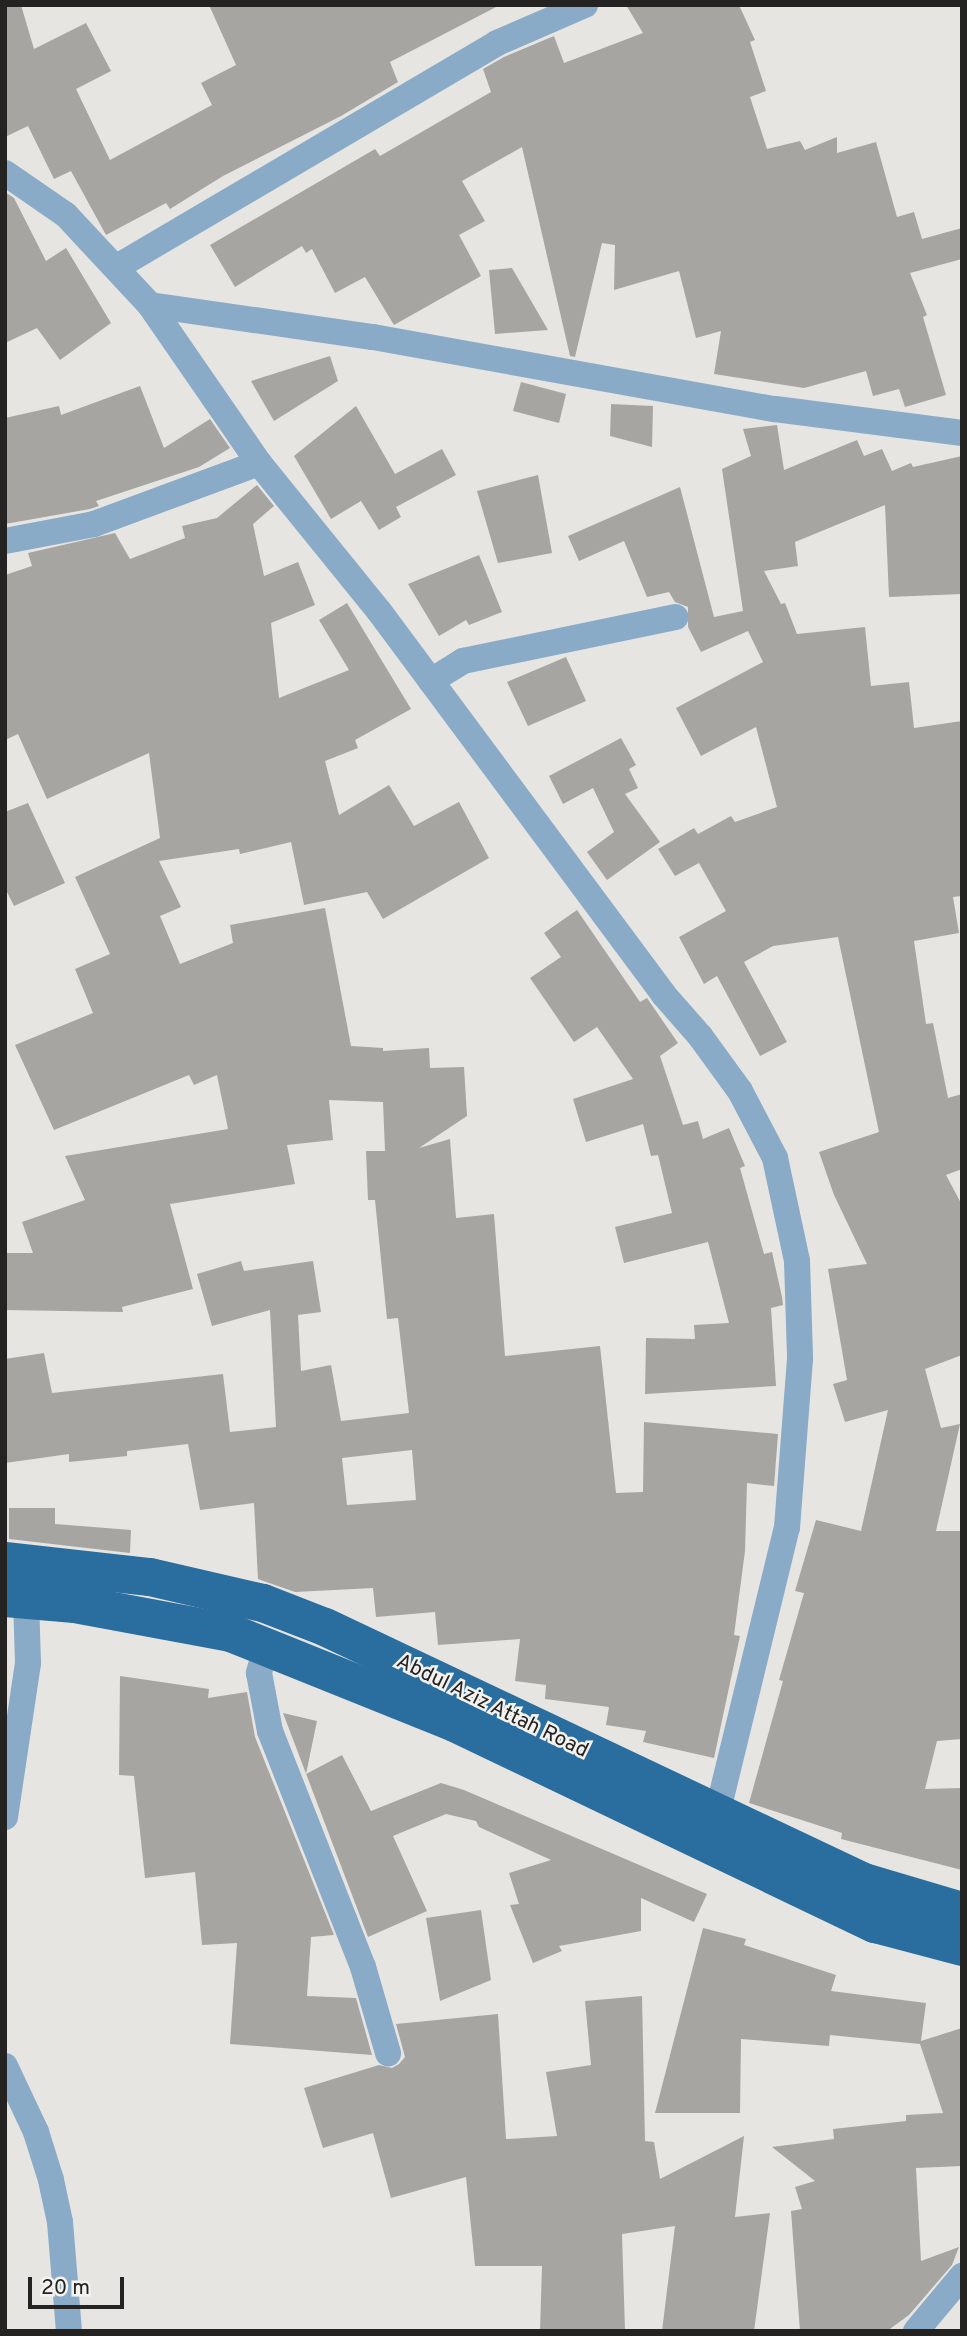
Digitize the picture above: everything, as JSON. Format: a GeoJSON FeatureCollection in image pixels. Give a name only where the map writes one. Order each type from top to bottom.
{"type":"FeatureCollection","features":[{"type":"Feature","properties":{"kind":"highway","name":"Abdul Aziz Attah Road"},"geometry":{"type":"LineString","coordinates":[[5,1561],[150,1577],[263,1603],[325,1627],[864,1882],[962,1911]]}},
{"type":"Feature","properties":{"kind":"highway","name":"Abdul Aziz Attah Road"},"geometry":{"type":"LineString","coordinates":[[16,1599],[151,1615],[231,1633],[372,1686],[455,1723],[875,1924],[962,1947]]}},
{"type":"Feature","properties":{"kind":"street"},"geometry":{"type":"LineString","coordinates":[[117,267],[497,43],[585,5]]}},
{"type":"Feature","properties":{"kind":"street"},"geometry":{"type":"LineString","coordinates":[[5,173],[65,215],[117,267],[150,305],[259,463],[431,681],[740,1091],[775,1158],[797,1261],[800,1359],[787,1527],[717,1814]]}},
{"type":"Feature","properties":{"kind":"street"},"geometry":{"type":"LineString","coordinates":[[150,305],[373,338],[775,409],[962,433]]}},
{"type":"Feature","properties":{"kind":"street"},"geometry":{"type":"LineString","coordinates":[[5,541],[94,524],[259,463]]}},
{"type":"Feature","properties":{"kind":"street"},"geometry":{"type":"LineString","coordinates":[[431,681],[463,661],[676,617]]}},
{"type":"Feature","properties":{"kind":"street"},"geometry":{"type":"LineString","coordinates":[[5,1817],[28,1663],[16,1599]]}},
{"type":"Feature","properties":{"kind":"street"},"geometry":{"type":"LineString","coordinates":[[266,1648],[260,1673],[270,1731],[363,1968],[388,2053]]}},
{"type":"Feature","properties":{"kind":"street"},"geometry":{"type":"LineString","coordinates":[[5,2066],[36,2132],[51,2180],[60,2222],[69,2331]]}},
{"type":"Feature","properties":{"kind":"street"},"geometry":{"type":"LineString","coordinates":[[916,2331],[962,2276]]}},
{"type":"Feature","properties":{"kind":"building"},"geometry":{"type":"Polygon","coordinates":[[[5,5],[21,5],[34,49],[86,23],[111,71],[76,89],[110,160],[212,105],[201,83],[236,65],[209,5],[500,5],[390,62],[398,82],[341,116],[223,176],[170,209],[166,203],[106,235],[71,171],[54,179],[28,126],[5,137],[5,5]]]}},
{"type":"Feature","properties":{"kind":"building"},"geometry":{"type":"Polygon","coordinates":[[[626,5],[739,5],[755,40],[750,42],[766,91],[750,97],[767,149],[800,141],[805,150],[837,137],[837,153],[876,142],[897,217],[914,212],[922,239],[962,228],[962,259],[910,273],[927,315],[923,317],[946,395],[905,407],[899,389],[873,396],[866,371],[804,388],[714,374],[721,331],[696,338],[679,271],[614,290],[615,245],[602,243],[575,357],[570,356],[522,147],[462,181],[485,221],[459,235],[481,276],[394,325],[365,277],[335,293],[312,249],[306,253],[302,246],[235,287],[210,245],[375,149],[380,156],[491,92],[483,69],[504,57],[554,36],[564,63],[643,33],[626,5]]]}},
{"type":"Feature","properties":{"kind":"building"},"geometry":{"type":"Polygon","coordinates":[[[5,192],[14,198],[46,261],[66,248],[111,323],[60,360],[37,328],[5,343],[5,192]]]}},
{"type":"Feature","properties":{"kind":"building"},"geometry":{"type":"Polygon","coordinates":[[[512,268],[548,330],[495,334],[489,270],[512,268]]]}},
{"type":"Feature","properties":{"kind":"building"},"geometry":{"type":"Polygon","coordinates":[[[330,356],[338,381],[274,421],[251,381],[330,356]]]}},
{"type":"Feature","properties":{"kind":"building"},"geometry":{"type":"Polygon","coordinates":[[[521,382],[566,394],[559,423],[513,411],[521,382]]]}},
{"type":"Feature","properties":{"kind":"building"},"geometry":{"type":"Polygon","coordinates":[[[140,386],[164,448],[210,419],[230,448],[199,467],[96,501],[99,506],[5,524],[5,418],[59,406],[61,415],[140,386]]]}},
{"type":"Feature","properties":{"kind":"building"},"geometry":{"type":"Polygon","coordinates":[[[611,404],[653,406],[652,447],[610,436],[611,404]]]}},
{"type":"Feature","properties":{"kind":"building"},"geometry":{"type":"Polygon","coordinates":[[[356,406],[395,474],[442,449],[456,475],[396,507],[401,517],[379,530],[361,501],[331,519],[294,456],[356,406]]]}},
{"type":"Feature","properties":{"kind":"building"},"geometry":{"type":"Polygon","coordinates":[[[777,425],[784,470],[857,440],[864,456],[882,449],[892,471],[911,463],[913,467],[962,456],[962,594],[889,597],[885,505],[795,542],[798,566],[764,571],[781,604],[785,603],[797,634],[865,627],[871,686],[909,682],[914,728],[962,721],[962,896],[953,897],[959,933],[914,941],[926,1024],[933,1023],[948,1098],[962,1094],[962,1169],[946,1175],[962,1205],[962,1355],[925,1369],[941,1428],[960,1424],[936,1531],[962,1531],[962,1739],[937,1741],[925,1789],[962,1788],[962,1870],[841,1839],[842,1833],[749,1803],[783,1681],[779,1680],[804,1593],[795,1591],[816,1520],[861,1531],[888,1410],[845,1422],[833,1384],[847,1380],[828,1269],[867,1264],[834,1195],[819,1152],[879,1132],[838,937],[773,946],[744,962],[787,1042],[760,1056],[717,976],[704,984],[679,937],[726,911],[699,863],[675,876],[658,849],[694,828],[698,834],[731,816],[735,822],[777,807],[756,727],[701,756],[676,708],[763,662],[748,631],[701,652],[688,627],[688,607],[675,602],[669,592],[647,597],[624,541],[579,561],[568,536],[680,487],[714,617],[743,611],[722,469],[751,456],[743,429],[777,425]]]}},
{"type":"Feature","properties":{"kind":"building"},"geometry":{"type":"Polygon","coordinates":[[[538,475],[552,553],[498,563],[477,491],[538,475]]]}},
{"type":"Feature","properties":{"kind":"building"},"geometry":{"type":"Polygon","coordinates":[[[257,485],[274,506],[253,524],[264,576],[298,562],[315,605],[271,623],[279,698],[349,670],[319,620],[347,603],[411,709],[355,740],[358,748],[325,761],[339,815],[389,785],[414,826],[459,802],[489,858],[383,919],[367,892],[304,905],[291,842],[240,854],[239,849],[159,861],[181,907],[160,916],[180,964],[233,943],[230,925],[325,908],[351,1046],[383,1048],[383,1051],[429,1048],[430,1068],[464,1067],[467,1116],[419,1148],[450,1139],[456,1218],[494,1214],[505,1356],[600,1346],[616,1493],[643,1492],[644,1422],[778,1434],[774,1486],[747,1483],[745,1551],[734,1635],[740,1636],[714,1758],[643,1742],[646,1731],[606,1725],[609,1707],[545,1699],[546,1685],[515,1681],[520,1639],[438,1645],[435,1612],[376,1617],[373,1588],[295,1592],[258,1579],[254,1503],[200,1510],[188,1444],[127,1451],[127,1456],[69,1462],[69,1454],[5,1463],[5,1359],[44,1353],[52,1393],[223,1374],[230,1432],[276,1427],[270,1310],[212,1326],[197,1274],[241,1261],[244,1271],[313,1261],[321,1312],[298,1315],[301,1371],[331,1365],[341,1421],[409,1413],[398,1318],[387,1319],[375,1200],[368,1200],[366,1151],[385,1151],[383,1102],[329,1100],[333,1140],[287,1145],[295,1184],[170,1204],[193,1289],[122,1307],[123,1312],[5,1310],[5,1253],[33,1253],[22,1222],[85,1200],[65,1156],[228,1129],[217,1075],[194,1085],[189,1075],[54,1130],[15,1045],[93,1013],[75,969],[110,954],[75,877],[160,838],[149,753],[47,799],[18,734],[5,740],[5,575],[32,566],[28,553],[115,533],[130,559],[185,538],[182,526],[217,518],[257,485]],[[412,1450],[342,1458],[347,1505],[416,1500],[412,1450]]]}},
{"type":"Feature","properties":{"kind":"building"},"geometry":{"type":"Polygon","coordinates":[[[479,555],[502,612],[469,625],[466,620],[439,636],[408,584],[479,555]]]}},
{"type":"Feature","properties":{"kind":"building"},"geometry":{"type":"Polygon","coordinates":[[[566,657],[586,701],[528,726],[507,682],[566,657]]]}},
{"type":"Feature","properties":{"kind":"building"},"geometry":{"type":"Polygon","coordinates":[[[621,738],[636,765],[629,769],[638,788],[625,794],[660,842],[607,880],[587,852],[614,832],[593,788],[563,804],[549,776],[621,738]]]}},
{"type":"Feature","properties":{"kind":"building"},"geometry":{"type":"Polygon","coordinates":[[[28,803],[65,883],[14,906],[5,888],[5,812],[28,803]]]}},
{"type":"Feature","properties":{"kind":"building"},"geometry":{"type":"Polygon","coordinates":[[[577,910],[640,1002],[647,998],[678,1043],[660,1056],[683,1125],[698,1121],[703,1139],[729,1128],[745,1166],[740,1168],[764,1254],[772,1252],[782,1297],[783,1305],[771,1308],[776,1386],[645,1394],[646,1338],[695,1339],[694,1325],[729,1323],[708,1242],[624,1263],[615,1227],[672,1213],[658,1155],[651,1156],[643,1124],[586,1142],[573,1099],[633,1079],[597,1027],[574,1042],[530,978],[561,957],[544,933],[577,910]]]}},
{"type":"Feature","properties":{"kind":"building"},"geometry":{"type":"Polygon","coordinates":[[[9,1508],[55,1508],[55,1524],[131,1530],[130,1553],[9,1539],[9,1508]]]}},
{"type":"Feature","properties":{"kind":"building"},"geometry":{"type":"Polygon","coordinates":[[[120,1676],[209,1689],[208,1698],[247,1692],[255,1737],[334,1935],[311,1937],[307,1996],[356,1998],[372,2055],[230,2044],[237,1943],[202,1945],[195,1872],[145,1878],[134,1776],[119,1775],[120,1676]]]}},
{"type":"Feature","properties":{"kind":"building"},"geometry":{"type":"Polygon","coordinates":[[[283,1713],[317,1721],[306,1774],[283,1713]]]}},
{"type":"Feature","properties":{"kind":"building"},"geometry":{"type":"Polygon","coordinates":[[[342,1755],[371,1811],[441,1783],[464,1790],[707,1894],[694,1922],[641,1898],[641,1931],[559,1946],[562,1951],[533,1963],[510,1905],[519,1904],[509,1873],[551,1860],[479,1827],[476,1821],[446,1814],[393,1836],[427,1911],[368,1937],[306,1774],[342,1755]]]}},
{"type":"Feature","properties":{"kind":"building"},"geometry":{"type":"Polygon","coordinates":[[[481,1910],[491,1980],[440,2001],[426,1918],[481,1910]]]}},
{"type":"Feature","properties":{"kind":"building"},"geometry":{"type":"Polygon","coordinates":[[[703,1928],[746,1939],[744,1945],[836,1975],[831,1991],[926,2003],[921,2041],[962,2028],[962,2166],[916,2168],[921,2261],[959,2247],[952,2265],[909,2315],[887,2331],[800,2331],[791,2211],[802,2209],[795,2187],[815,2181],[772,2147],[834,2139],[833,2129],[906,2121],[906,2115],[943,2113],[920,2044],[830,2035],[829,2046],[741,2039],[740,2113],[655,2113],[703,1928]]]}},
{"type":"Feature","properties":{"kind":"building"},"geometry":{"type":"Polygon","coordinates":[[[642,1996],[645,2141],[654,2142],[660,2179],[744,2136],[735,2217],[770,2213],[754,2331],[662,2331],[675,2226],[622,2234],[625,2331],[540,2331],[542,2266],[475,2266],[466,2177],[391,2198],[373,2133],[323,2148],[304,2088],[379,2065],[392,2068],[399,2064],[405,2057],[396,2024],[498,2014],[506,2139],[557,2136],[546,2072],[591,2065],[585,2001],[642,1996]]]}}]}
